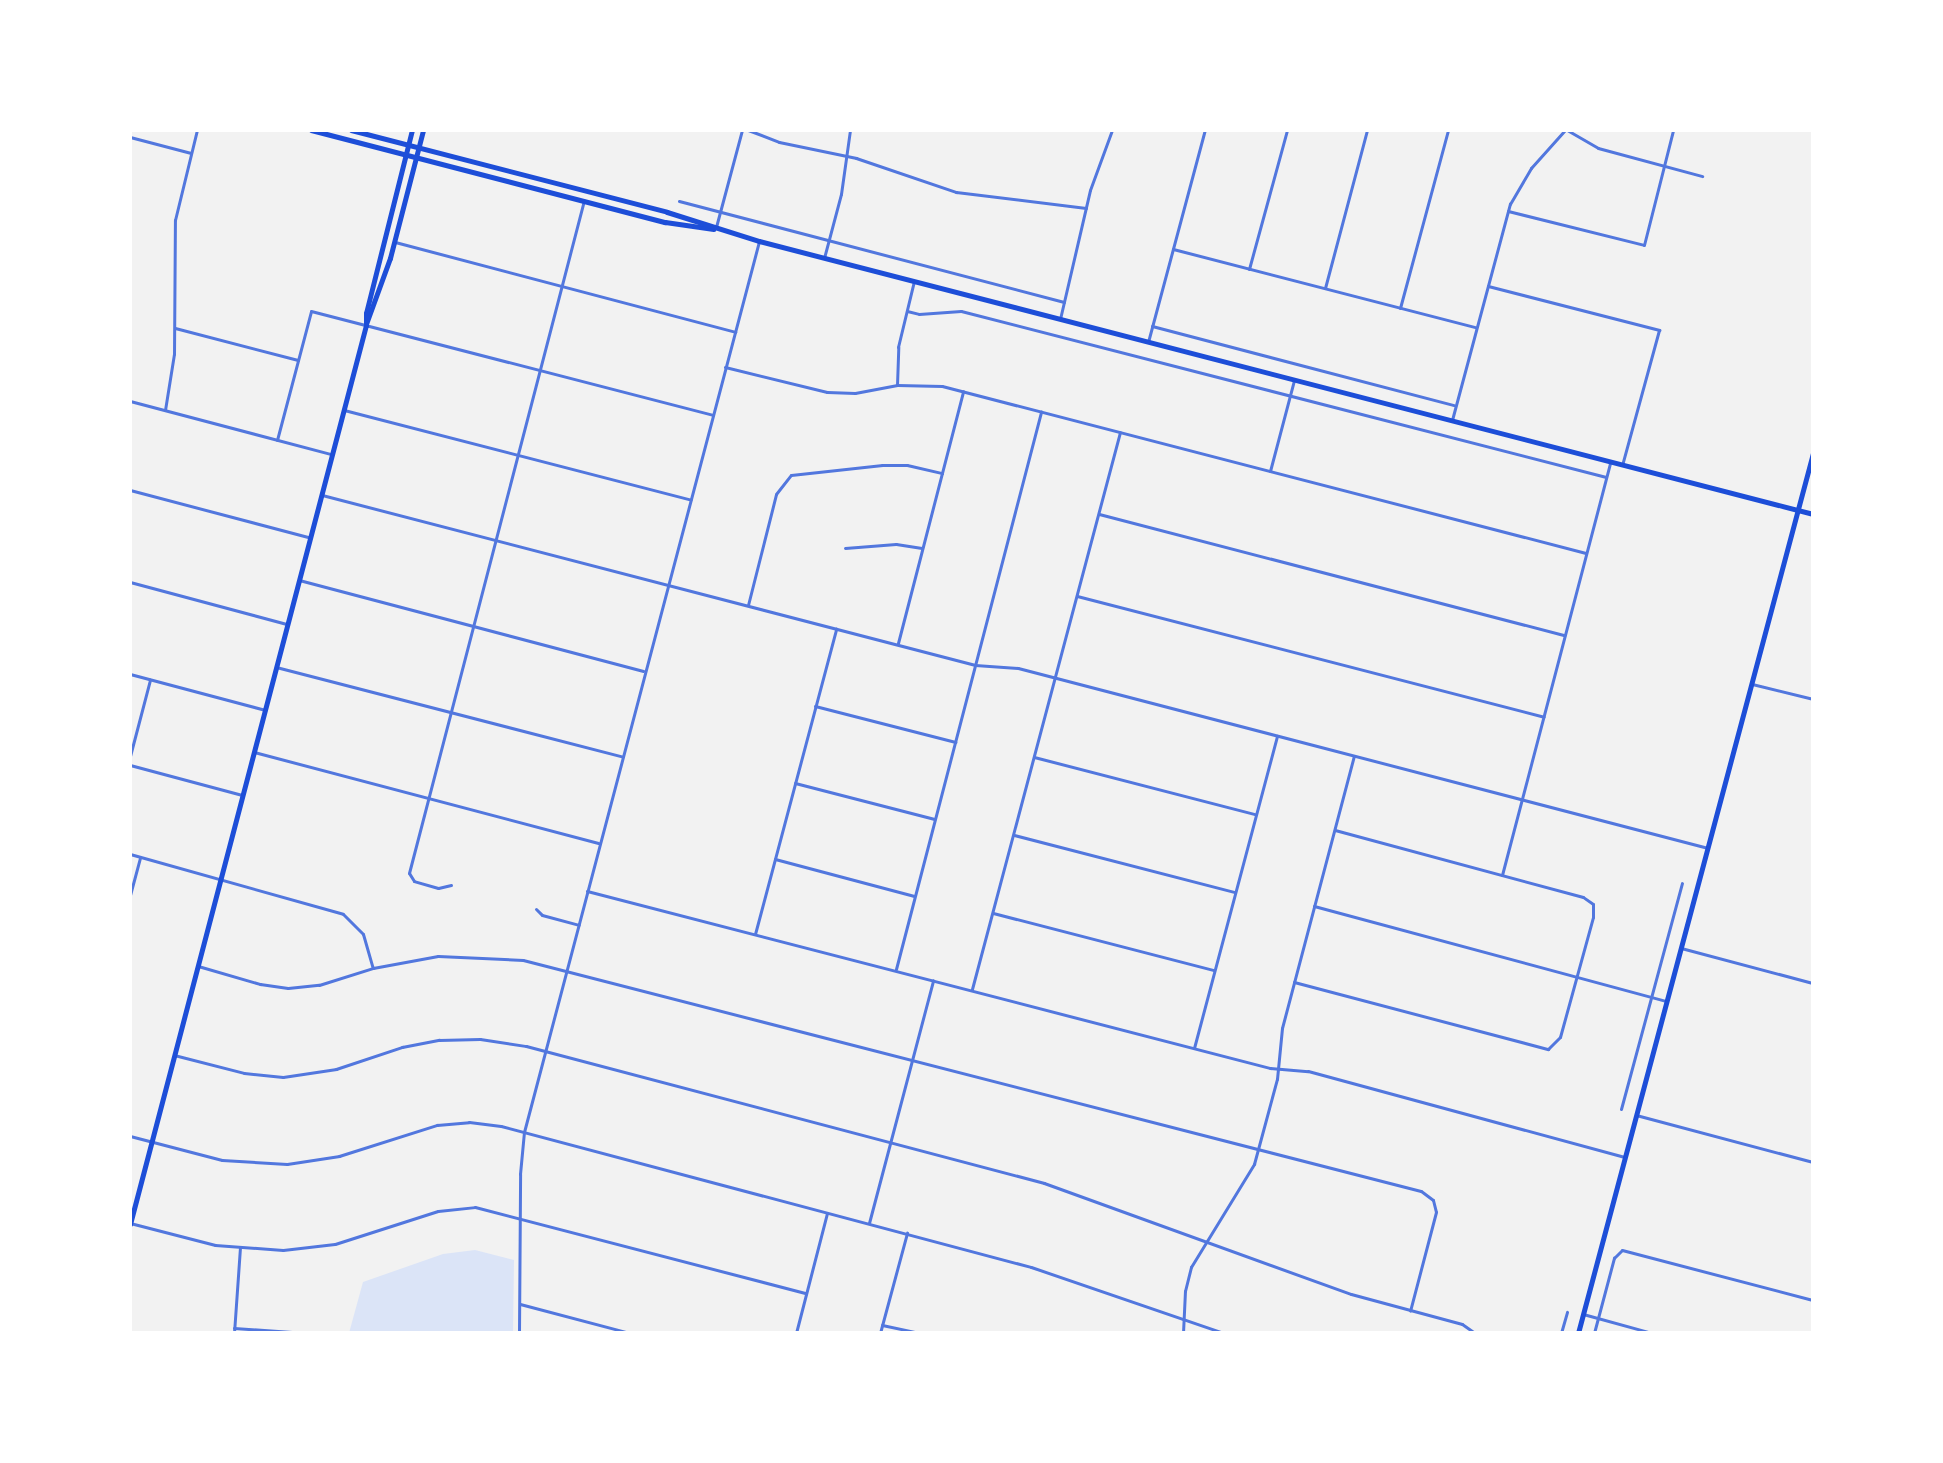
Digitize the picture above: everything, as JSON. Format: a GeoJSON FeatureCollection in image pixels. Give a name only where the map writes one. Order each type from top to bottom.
{"type":"FeatureCollection","features":[{"type":"Feature","properties":{"kind":"main road"},"geometry":{"type":"LineString","coordinates":[[311,130],[665,222],[715,229]]}},
{"type":"Feature","properties":{"kind":"main road"},"geometry":{"type":"LineString","coordinates":[[351,130],[667,212],[759,241],[1813,514]]}},
{"type":"Feature","properties":{"kind":"main road"},"geometry":{"type":"LineString","coordinates":[[130,1224],[366,325],[366,313],[412,130]]}},
{"type":"Feature","properties":{"kind":"main road"},"geometry":{"type":"LineString","coordinates":[[366,325],[373,315],[423,130]]}},
{"type":"Feature","properties":{"kind":"main road"},"geometry":{"type":"LineString","coordinates":[[581,190],[584,200]]}},
{"type":"Feature","properties":{"kind":"main road"},"geometry":{"type":"LineString","coordinates":[[665,222],[667,212]]}},
{"type":"Feature","properties":{"kind":"main road"},"geometry":{"type":"LineString","coordinates":[[1578,1333],[1813,453]]}},
{"type":"Feature","properties":{"kind":"street"},"geometry":{"type":"LineString","coordinates":[[165,410],[175,328],[173,231],[197,130]]}},
{"type":"Feature","properties":{"kind":"street"},"geometry":{"type":"LineString","coordinates":[[715,229],[742,130]]}},
{"type":"Feature","properties":{"kind":"street"},"geometry":{"type":"LineString","coordinates":[[748,130],[779,142],[848,156],[956,192],[1086,208]]}},
{"type":"Feature","properties":{"kind":"street"},"geometry":{"type":"LineString","coordinates":[[824,258],[848,156],[850,130]]}},
{"type":"Feature","properties":{"kind":"street"},"geometry":{"type":"LineString","coordinates":[[1059,319],[1086,208],[1112,130]]}},
{"type":"Feature","properties":{"kind":"street"},"geometry":{"type":"LineString","coordinates":[[1148,342],[1205,130]]}},
{"type":"Feature","properties":{"kind":"street"},"geometry":{"type":"LineString","coordinates":[[1249,269],[1287,130]]}},
{"type":"Feature","properties":{"kind":"street"},"geometry":{"type":"LineString","coordinates":[[1325,288],[1367,130]]}},
{"type":"Feature","properties":{"kind":"street"},"geometry":{"type":"LineString","coordinates":[[1400,308],[1448,130]]}},
{"type":"Feature","properties":{"kind":"street"},"geometry":{"type":"LineString","coordinates":[[1452,420],[1508,211],[1531,168],[1566,130],[1598,148],[1702,176]]}},
{"type":"Feature","properties":{"kind":"street"},"geometry":{"type":"LineString","coordinates":[[1508,211],[1644,245],[1673,130]]}},
{"type":"Feature","properties":{"kind":"street"},"geometry":{"type":"LineString","coordinates":[[130,137],[191,153]]}},
{"type":"Feature","properties":{"kind":"street"},"geometry":{"type":"LineString","coordinates":[[451,885],[438,888],[410,879],[427,798],[584,200]]}},
{"type":"Feature","properties":{"kind":"street"},"geometry":{"type":"LineString","coordinates":[[679,201],[1064,302]]}},
{"type":"Feature","properties":{"kind":"street"},"geometry":{"type":"LineString","coordinates":[[519,1333],[519,1218],[524,1132],[759,241]]}},
{"type":"Feature","properties":{"kind":"street"},"geometry":{"type":"LineString","coordinates":[[394,242],[735,332]]}},
{"type":"Feature","properties":{"kind":"street"},"geometry":{"type":"LineString","coordinates":[[1173,249],[1477,328]]}},
{"type":"Feature","properties":{"kind":"street"},"geometry":{"type":"LineString","coordinates":[[897,385],[898,347],[914,281]]}},
{"type":"Feature","properties":{"kind":"street"},"geometry":{"type":"LineString","coordinates":[[1488,286],[1659,330],[1622,465]]}},
{"type":"Feature","properties":{"kind":"street"},"geometry":{"type":"LineString","coordinates":[[277,440],[311,311],[713,415]]}},
{"type":"Feature","properties":{"kind":"street"},"geometry":{"type":"LineString","coordinates":[[907,311],[919,314],[961,311],[1606,477]]}},
{"type":"Feature","properties":{"kind":"street"},"geometry":{"type":"LineString","coordinates":[[1152,326],[1456,406]]}},
{"type":"Feature","properties":{"kind":"street"},"geometry":{"type":"LineString","coordinates":[[175,328],[298,360]]}},
{"type":"Feature","properties":{"kind":"street"},"geometry":{"type":"LineString","coordinates":[[725,367],[827,392],[855,393],[897,385],[942,386],[1586,553]]}},
{"type":"Feature","properties":{"kind":"street"},"geometry":{"type":"LineString","coordinates":[[1270,471],[1294,380]]}},
{"type":"Feature","properties":{"kind":"street"},"geometry":{"type":"LineString","coordinates":[[897,645],[963,391]]}},
{"type":"Feature","properties":{"kind":"street"},"geometry":{"type":"LineString","coordinates":[[130,401],[332,455]]}},
{"type":"Feature","properties":{"kind":"street"},"geometry":{"type":"LineString","coordinates":[[344,410],[691,500]]}},
{"type":"Feature","properties":{"kind":"street"},"geometry":{"type":"LineString","coordinates":[[896,970],[1041,412]]}},
{"type":"Feature","properties":{"kind":"street"},"geometry":{"type":"LineString","coordinates":[[972,991],[1120,432]]}},
{"type":"Feature","properties":{"kind":"street"},"geometry":{"type":"LineString","coordinates":[[1502,875],[1610,462]]}},
{"type":"Feature","properties":{"kind":"street"},"geometry":{"type":"LineString","coordinates":[[748,605],[776,494],[791,475],[882,465],[907,465],[942,473]]}},
{"type":"Feature","properties":{"kind":"street"},"geometry":{"type":"LineString","coordinates":[[130,490],[310,538]]}},
{"type":"Feature","properties":{"kind":"street"},"geometry":{"type":"LineString","coordinates":[[322,495],[975,665],[1007,666],[1708,848]]}},
{"type":"Feature","properties":{"kind":"street"},"geometry":{"type":"LineString","coordinates":[[1099,514],[1565,635]]}},
{"type":"Feature","properties":{"kind":"street"},"geometry":{"type":"LineString","coordinates":[[845,548],[896,544],[922,548]]}},
{"type":"Feature","properties":{"kind":"street"},"geometry":{"type":"LineString","coordinates":[[299,580],[645,671]]}},
{"type":"Feature","properties":{"kind":"street"},"geometry":{"type":"LineString","coordinates":[[130,582],[287,624]]}},
{"type":"Feature","properties":{"kind":"street"},"geometry":{"type":"LineString","coordinates":[[1077,596],[1544,717]]}},
{"type":"Feature","properties":{"kind":"street"},"geometry":{"type":"LineString","coordinates":[[755,935],[836,629]]}},
{"type":"Feature","properties":{"kind":"street"},"geometry":{"type":"LineString","coordinates":[[276,667],[623,757]]}},
{"type":"Feature","properties":{"kind":"street"},"geometry":{"type":"LineString","coordinates":[[130,674],[265,710]]}},
{"type":"Feature","properties":{"kind":"street"},"geometry":{"type":"LineString","coordinates":[[130,756],[150,680]]}},
{"type":"Feature","properties":{"kind":"street"},"geometry":{"type":"LineString","coordinates":[[1752,684],[1813,699]]}},
{"type":"Feature","properties":{"kind":"street"},"geometry":{"type":"LineString","coordinates":[[815,706],[955,742]]}},
{"type":"Feature","properties":{"kind":"street"},"geometry":{"type":"LineString","coordinates":[[1194,1048],[1277,736]]}},
{"type":"Feature","properties":{"kind":"street"},"geometry":{"type":"LineString","coordinates":[[254,752],[600,843]]}},
{"type":"Feature","properties":{"kind":"street"},"geometry":{"type":"LineString","coordinates":[[1183,1333],[1187,1279],[1206,1240],[1249,1176],[1259,1148],[1279,1068],[1282,1028],[1354,756]]}},
{"type":"Feature","properties":{"kind":"street"},"geometry":{"type":"LineString","coordinates":[[1034,757],[1256,814]]}},
{"type":"Feature","properties":{"kind":"street"},"geometry":{"type":"LineString","coordinates":[[130,765],[243,795]]}},
{"type":"Feature","properties":{"kind":"street"},"geometry":{"type":"LineString","coordinates":[[795,783],[935,819]]}},
{"type":"Feature","properties":{"kind":"street"},"geometry":{"type":"LineString","coordinates":[[1294,982],[1540,1048],[1553,1047],[1560,1037],[1577,977],[1593,917],[1593,904],[1583,897],[1335,830]]}},
{"type":"Feature","properties":{"kind":"street"},"geometry":{"type":"LineString","coordinates":[[1014,835],[1236,892]]}},
{"type":"Feature","properties":{"kind":"street"},"geometry":{"type":"LineString","coordinates":[[130,854],[343,914],[363,934],[373,968]]}},
{"type":"Feature","properties":{"kind":"street"},"geometry":{"type":"LineString","coordinates":[[130,895],[140,857]]}},
{"type":"Feature","properties":{"kind":"street"},"geometry":{"type":"LineString","coordinates":[[775,859],[915,896]]}},
{"type":"Feature","properties":{"kind":"street"},"geometry":{"type":"LineString","coordinates":[[1621,1109],[1682,883]]}},
{"type":"Feature","properties":{"kind":"street"},"geometry":{"type":"LineString","coordinates":[[587,891],[1194,1048],[1279,1068],[1308,1071],[1625,1157]]}},
{"type":"Feature","properties":{"kind":"street"},"geometry":{"type":"LineString","coordinates":[[1314,906],[1667,1001]]}},
{"type":"Feature","properties":{"kind":"street"},"geometry":{"type":"LineString","coordinates":[[536,909],[542,915],[579,925]]}},
{"type":"Feature","properties":{"kind":"street"},"geometry":{"type":"LineString","coordinates":[[993,913],[1214,970]]}},
{"type":"Feature","properties":{"kind":"street"},"geometry":{"type":"LineString","coordinates":[[1681,948],[1813,983]]}},
{"type":"Feature","properties":{"kind":"street"},"geometry":{"type":"LineString","coordinates":[[198,966],[260,984],[288,988],[319,985],[373,968],[460,955],[510,958],[567,970],[1421,1191],[1433,1200],[1435,1218],[1410,1311]]}},
{"type":"Feature","properties":{"kind":"street"},"geometry":{"type":"LineString","coordinates":[[869,1223],[933,980]]}},
{"type":"Feature","properties":{"kind":"street"},"geometry":{"type":"LineString","coordinates":[[174,1055],[244,1073],[283,1077],[336,1069],[402,1047],[439,1040],[491,1040],[545,1051],[1044,1183],[1330,1287],[1462,1324],[1475,1333]]}},
{"type":"Feature","properties":{"kind":"street"},"geometry":{"type":"LineString","coordinates":[[1636,1115],[1813,1162]]}},
{"type":"Feature","properties":{"kind":"street"},"geometry":{"type":"LineString","coordinates":[[130,1136],[236,1162],[287,1164],[339,1156],[452,1123],[483,1123],[1054,1274],[1224,1333]]}},
{"type":"Feature","properties":{"kind":"street"},"geometry":{"type":"LineString","coordinates":[[130,1224],[240,1248],[283,1250],[335,1244],[438,1211],[465,1206],[806,1293]]}},
{"type":"Feature","properties":{"kind":"street"},"geometry":{"type":"LineString","coordinates":[[796,1333],[828,1212]]}},
{"type":"Feature","properties":{"kind":"street"},"geometry":{"type":"LineString","coordinates":[[880,1333],[907,1233]]}},
{"type":"Feature","properties":{"kind":"street"},"geometry":{"type":"LineString","coordinates":[[240,1248],[234,1330],[306,1333]]}},
{"type":"Feature","properties":{"kind":"street"},"geometry":{"type":"LineString","coordinates":[[1594,1333],[1617,1252],[1626,1250],[1813,1300]]}},
{"type":"Feature","properties":{"kind":"street"},"geometry":{"type":"LineString","coordinates":[[520,1304],[630,1333]]}},
{"type":"Feature","properties":{"kind":"street"},"geometry":{"type":"LineString","coordinates":[[1561,1333],[1567,1312]]}},
{"type":"Feature","properties":{"kind":"street"},"geometry":{"type":"LineString","coordinates":[[1583,1314],[1652,1333]]}},
{"type":"Feature","properties":{"kind":"street"},"geometry":{"type":"LineString","coordinates":[[882,1325],[919,1333]]}},
{"type":"Feature","properties":{"kind":"shaded area"},"geometry":{"type":"Polygon","coordinates":[[[475,1250],[514,1260],[513,1333],[349,1333],[363,1282],[443,1254],[475,1250]]]}}]}
